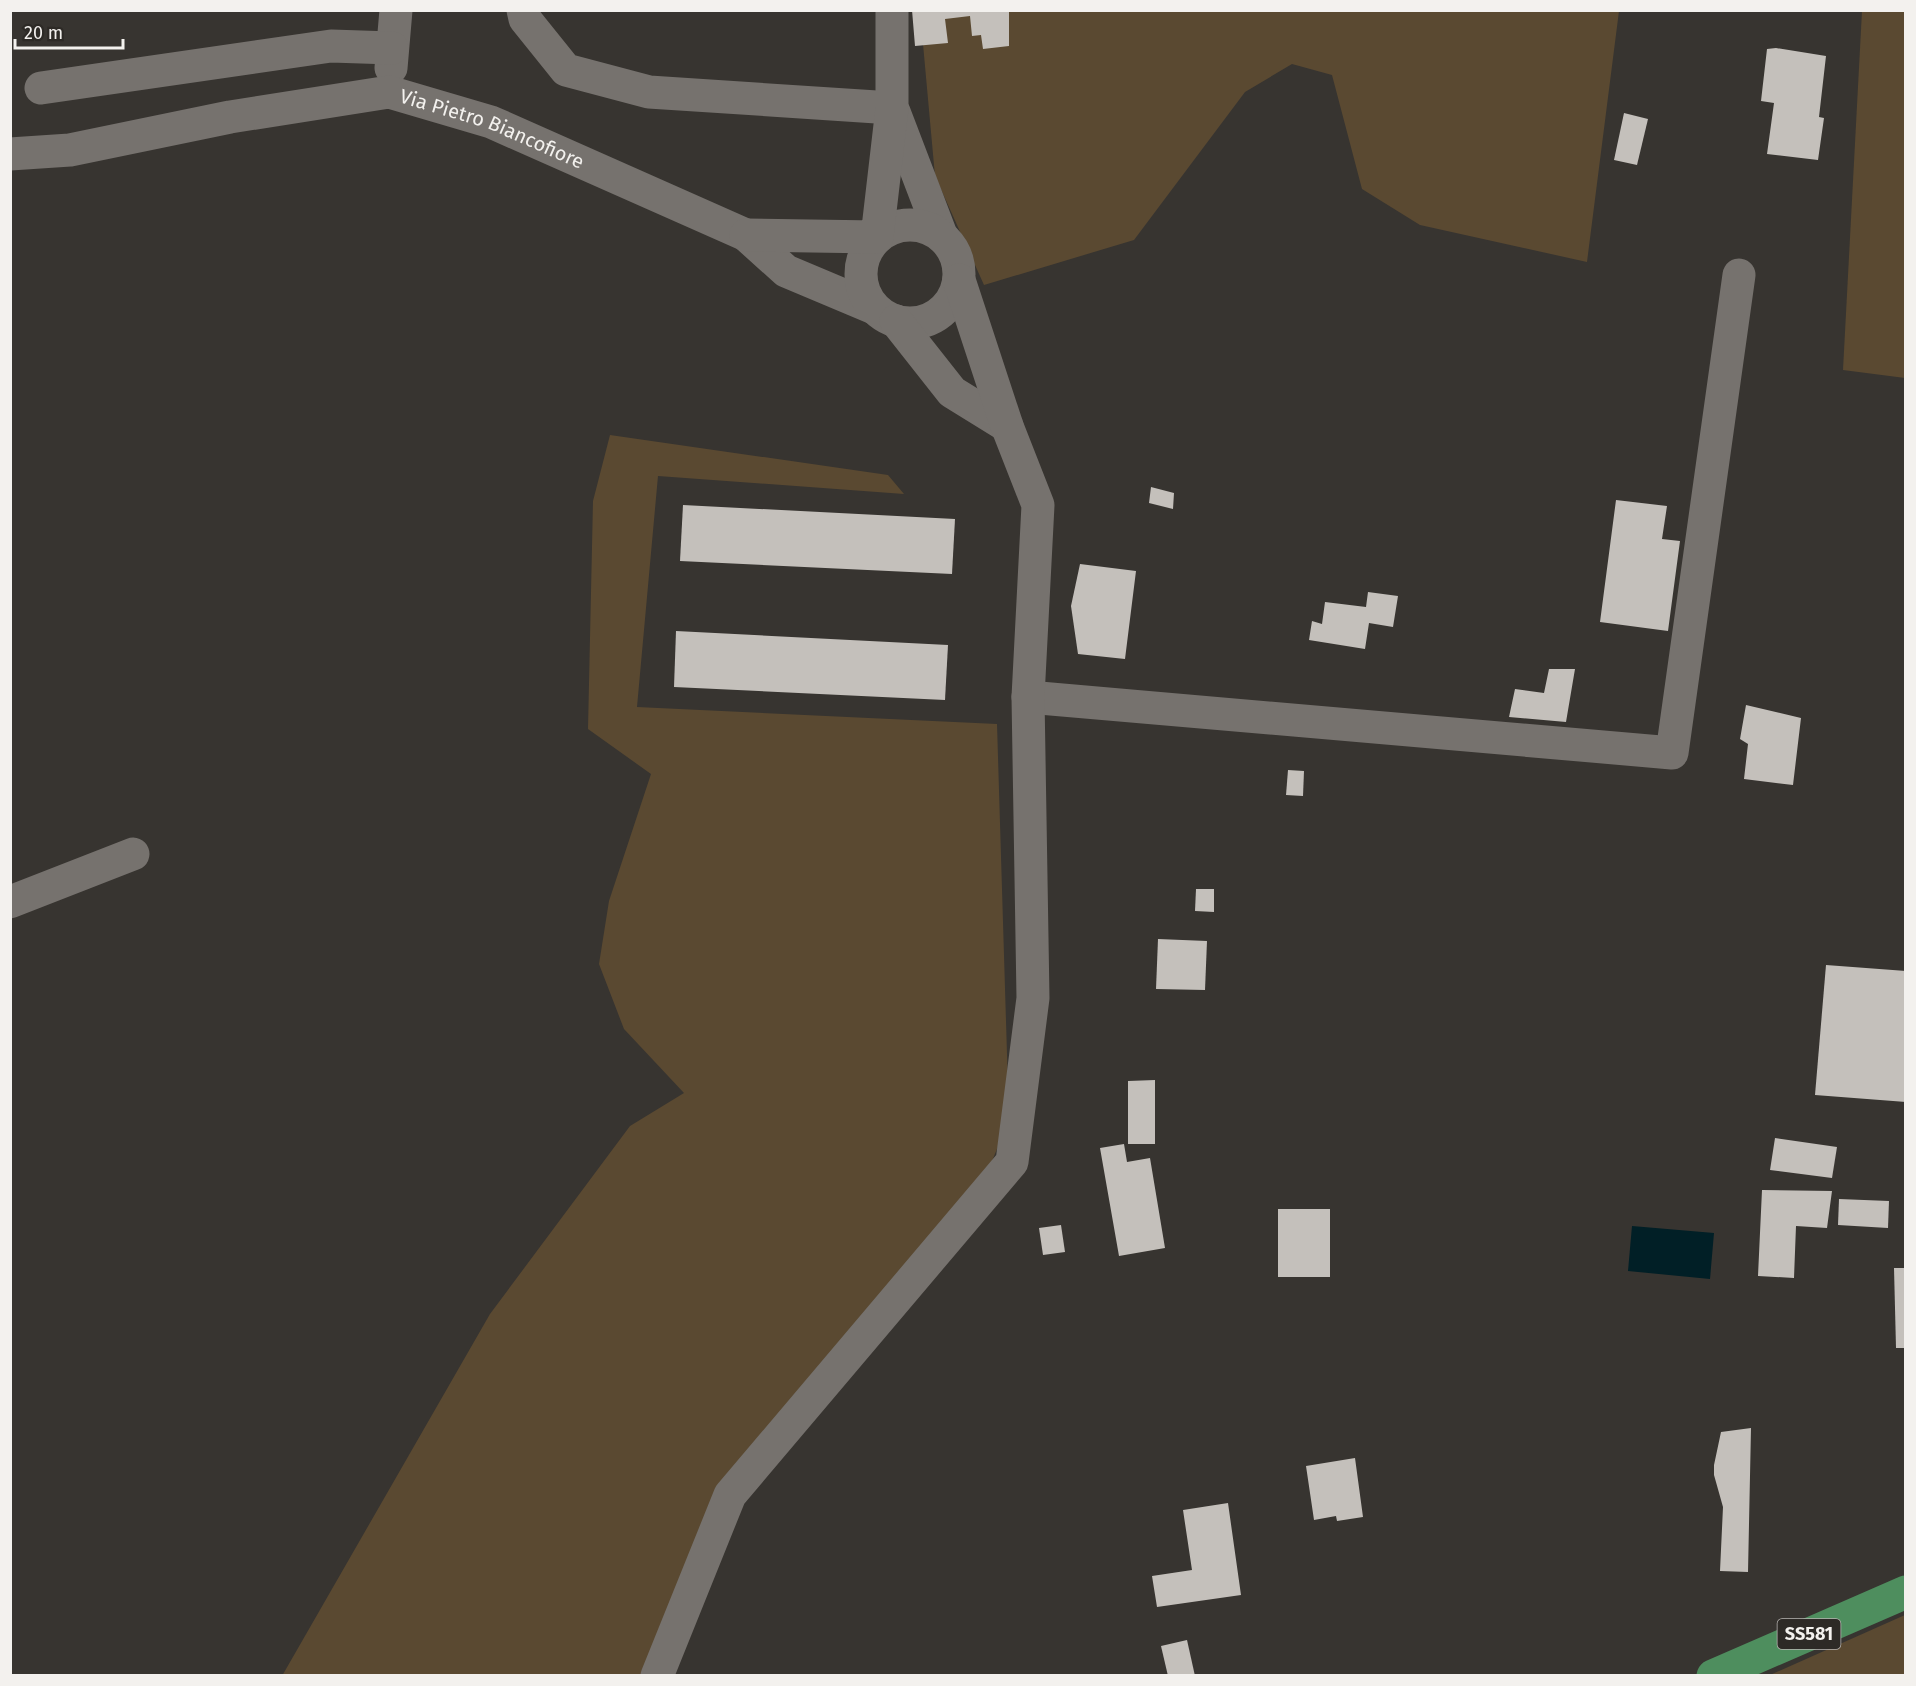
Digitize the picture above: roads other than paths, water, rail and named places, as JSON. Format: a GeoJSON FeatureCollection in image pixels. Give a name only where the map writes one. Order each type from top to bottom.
{"type":"FeatureCollection","features":[{"type":"Feature","properties":{"kind":"main road","name":"SS581"},"geometry":{"type":"LineString","coordinates":[[1713,1676],[1905,1592]]}},
{"type":"Feature","properties":{"kind":"street"},"geometry":{"type":"LineString","coordinates":[[388,92],[396,10]]}},
{"type":"Feature","properties":{"kind":"street"},"geometry":{"type":"LineString","coordinates":[[524,10],[525,19],[566,70],[628,87],[649,92],[892,108]]}},
{"type":"Feature","properties":{"kind":"street"},"geometry":{"type":"LineString","coordinates":[[877,237],[892,108],[892,10]]}},
{"type":"Feature","properties":{"kind":"street"},"geometry":{"type":"LineString","coordinates":[[40,88],[331,46],[392,48]]}},
{"type":"Feature","properties":{"kind":"street","name":"Via Pietro Biancofiore"},"geometry":{"type":"LineString","coordinates":[[10,154],[70,150],[230,117],[388,92],[491,122],[746,235]]}},
{"type":"Feature","properties":{"kind":"street"},"geometry":{"type":"LineString","coordinates":[[657,1676],[730,1495],[1012,1162],[1033,998],[1028,696],[1038,505],[1007,426],[959,280],[958,264],[952,248],[941,235],[892,108]]}},
{"type":"Feature","properties":{"kind":"street"},"geometry":{"type":"LineString","coordinates":[[941,235],[928,228],[902,225],[877,237],[867,250],[861,264],[861,279],[865,295],[885,314],[952,392],[1007,426]]}},
{"type":"Feature","properties":{"kind":"street"},"geometry":{"type":"LineString","coordinates":[[746,235],[877,237]]}},
{"type":"Feature","properties":{"kind":"street"},"geometry":{"type":"LineString","coordinates":[[746,235],[786,271],[885,314],[913,323],[930,319],[944,310],[954,297],[959,280]]}},
{"type":"Feature","properties":{"kind":"street"},"geometry":{"type":"LineString","coordinates":[[1028,696],[1672,753],[1739,275]]}},
{"type":"Feature","properties":{"kind":"street"},"geometry":{"type":"LineString","coordinates":[[10,902],[133,854]]}},
{"type":"Feature","properties":{"kind":"water"},"geometry":{"type":"Polygon","coordinates":[[[1632,1226],[1714,1233],[1710,1279],[1628,1271],[1632,1226]]]}}]}
